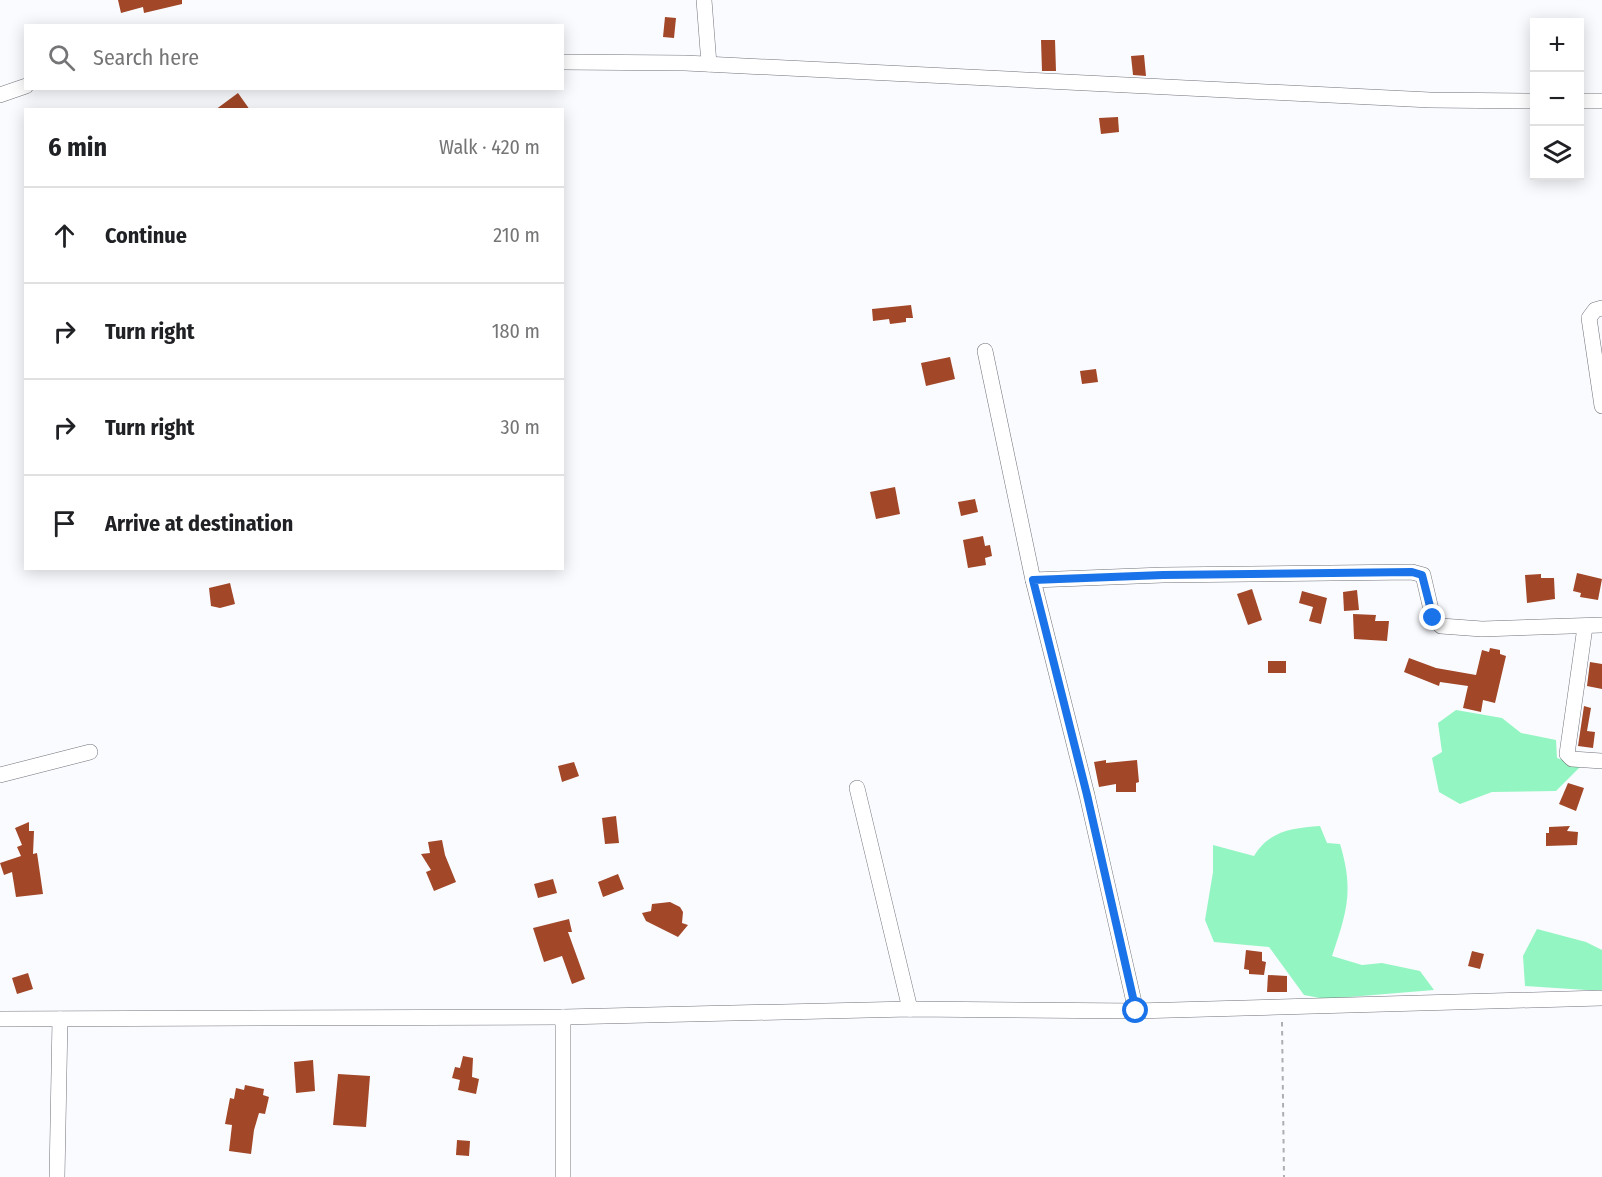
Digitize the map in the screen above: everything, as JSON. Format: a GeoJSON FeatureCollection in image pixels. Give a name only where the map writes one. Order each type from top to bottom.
{"type":"FeatureCollection","features":[{"type":"Feature","properties":{"kind":"street"},"geometry":{"type":"LineString","coordinates":[[704,0],[709,64]]}},
{"type":"Feature","properties":{"kind":"street"},"geometry":{"type":"LineString","coordinates":[[564,62],[709,64],[1430,100],[1530,100]]}},
{"type":"Feature","properties":{"kind":"street"},"geometry":{"type":"LineString","coordinates":[[0,95],[24,87]]}},
{"type":"Feature","properties":{"kind":"street"},"geometry":{"type":"LineString","coordinates":[[1584,101],[1602,101]]}},
{"type":"Feature","properties":{"kind":"street"},"geometry":{"type":"LineString","coordinates":[[1602,308],[1595,310],[1589,318],[1602,406]]}},
{"type":"Feature","properties":{"kind":"street"},"geometry":{"type":"LineString","coordinates":[[985,351],[1033,580],[1087,795],[1136,1011]]}},
{"type":"Feature","properties":{"kind":"street"},"geometry":{"type":"LineString","coordinates":[[1033,580],[1163,575],[1412,572],[1422,575],[1433,618],[1442,626],[1482,629],[1602,625]]}},
{"type":"Feature","properties":{"kind":"street"},"geometry":{"type":"LineString","coordinates":[[1585,627],[1567,754],[1572,759],[1602,761]]}},
{"type":"Feature","properties":{"kind":"street"},"geometry":{"type":"LineString","coordinates":[[0,775],[90,752]]}},
{"type":"Feature","properties":{"kind":"street"},"geometry":{"type":"LineString","coordinates":[[857,788],[910,1009]]}},
{"type":"Feature","properties":{"kind":"street"},"geometry":{"type":"LineString","coordinates":[[0,1019],[563,1017],[910,1009],[1136,1011],[1602,998]]}},
{"type":"Feature","properties":{"kind":"street"},"geometry":{"type":"LineString","coordinates":[[563,1017],[563,1177]]}},
{"type":"Feature","properties":{"kind":"street"},"geometry":{"type":"LineString","coordinates":[[57,1177],[60,1018]]}},
{"type":"Feature","properties":{"kind":"path"},"geometry":{"type":"LineString","coordinates":[[1281,1008],[1284,1177]]}},
{"type":"Feature","properties":{"kind":"green space"},"geometry":{"type":"Polygon","coordinates":[[[1456,710],[1502,718],[1521,733],[1556,740],[1557,758],[1581,766],[1556,791],[1492,792],[1460,804],[1439,792],[1432,758],[1442,752],[1438,723],[1456,710]]]}},
{"type":"Feature","properties":{"kind":"green space"},"geometry":{"type":"Polygon","coordinates":[[[1320,826],[1327,843],[1340,844],[1347,875],[1345,913],[1332,956],[1362,965],[1382,963],[1420,971],[1434,990],[1325,999],[1304,995],[1269,947],[1214,942],[1205,920],[1213,872],[1213,845],[1254,856],[1267,841],[1282,832],[1320,826]]]}},
{"type":"Feature","properties":{"kind":"green space"},"geometry":{"type":"Polygon","coordinates":[[[1537,929],[1586,942],[1602,950],[1602,991],[1525,986],[1523,956],[1537,929]]]}},
{"type":"Feature","properties":{"kind":"building"},"geometry":{"type":"Polygon","coordinates":[[[118,0],[182,0],[182,4],[144,13],[143,7],[121,13],[118,0]]]}},
{"type":"Feature","properties":{"kind":"building"},"geometry":{"type":"Polygon","coordinates":[[[665,17],[676,18],[674,38],[663,37],[665,17]]]}},
{"type":"Feature","properties":{"kind":"building"},"geometry":{"type":"Polygon","coordinates":[[[1041,40],[1055,40],[1056,71],[1042,71],[1041,40]]]}},
{"type":"Feature","properties":{"kind":"building"},"geometry":{"type":"Polygon","coordinates":[[[1144,55],[1146,76],[1133,75],[1131,56],[1144,55]]]}},
{"type":"Feature","properties":{"kind":"building"},"geometry":{"type":"Polygon","coordinates":[[[238,93],[249,108],[218,108],[238,93]]]}},
{"type":"Feature","properties":{"kind":"building"},"geometry":{"type":"Polygon","coordinates":[[[1118,117],[1119,132],[1101,134],[1099,118],[1118,117]]]}},
{"type":"Feature","properties":{"kind":"building"},"geometry":{"type":"Polygon","coordinates":[[[911,305],[913,318],[906,318],[906,322],[890,324],[889,319],[873,321],[872,309],[911,305]]]}},
{"type":"Feature","properties":{"kind":"building"},"geometry":{"type":"Polygon","coordinates":[[[950,357],[955,379],[926,386],[921,363],[950,357]]]}},
{"type":"Feature","properties":{"kind":"building"},"geometry":{"type":"Polygon","coordinates":[[[1096,369],[1098,382],[1082,384],[1080,371],[1096,369]]]}},
{"type":"Feature","properties":{"kind":"building"},"geometry":{"type":"Polygon","coordinates":[[[895,487],[900,514],[876,519],[870,492],[895,487]]]}},
{"type":"Feature","properties":{"kind":"building"},"geometry":{"type":"Polygon","coordinates":[[[975,499],[978,512],[961,516],[958,502],[975,499]]]}},
{"type":"Feature","properties":{"kind":"building"},"geometry":{"type":"Polygon","coordinates":[[[983,536],[985,546],[990,545],[992,556],[985,558],[986,565],[968,568],[963,540],[983,536]]]}},
{"type":"Feature","properties":{"kind":"building"},"geometry":{"type":"Polygon","coordinates":[[[1577,573],[1602,579],[1598,600],[1580,597],[1581,593],[1573,591],[1577,573]]]}},
{"type":"Feature","properties":{"kind":"building"},"geometry":{"type":"Polygon","coordinates":[[[1541,574],[1541,578],[1554,578],[1555,599],[1527,603],[1525,575],[1541,574]]]}},
{"type":"Feature","properties":{"kind":"building"},"geometry":{"type":"Polygon","coordinates":[[[230,583],[235,604],[220,608],[211,606],[209,588],[230,583]]]}},
{"type":"Feature","properties":{"kind":"building"},"geometry":{"type":"Polygon","coordinates":[[[1252,589],[1262,620],[1248,625],[1237,594],[1252,589]]]}},
{"type":"Feature","properties":{"kind":"building"},"geometry":{"type":"Polygon","coordinates":[[[1357,590],[1359,610],[1344,611],[1343,592],[1357,590]]]}},
{"type":"Feature","properties":{"kind":"building"},"geometry":{"type":"Polygon","coordinates":[[[1302,591],[1327,598],[1321,624],[1309,621],[1313,607],[1299,603],[1302,591]]]}},
{"type":"Feature","properties":{"kind":"building"},"geometry":{"type":"Polygon","coordinates":[[[1353,614],[1376,615],[1375,621],[1389,621],[1387,641],[1354,639],[1353,614]]]}},
{"type":"Feature","properties":{"kind":"building"},"geometry":{"type":"Polygon","coordinates":[[[1490,648],[1500,650],[1500,654],[1506,656],[1495,703],[1483,700],[1481,712],[1463,708],[1468,686],[1440,682],[1439,686],[1404,672],[1409,658],[1436,668],[1476,675],[1482,650],[1489,652],[1490,648]]]}},
{"type":"Feature","properties":{"kind":"building"},"geometry":{"type":"Polygon","coordinates":[[[1268,661],[1286,661],[1286,673],[1268,673],[1268,661]]]}},
{"type":"Feature","properties":{"kind":"building"},"geometry":{"type":"Polygon","coordinates":[[[1590,662],[1602,664],[1602,689],[1587,686],[1590,662]]]}},
{"type":"Feature","properties":{"kind":"building"},"geometry":{"type":"Polygon","coordinates":[[[1584,706],[1591,708],[1587,731],[1595,732],[1593,748],[1578,746],[1584,706]]]}},
{"type":"Feature","properties":{"kind":"building"},"geometry":{"type":"Polygon","coordinates":[[[1106,760],[1106,763],[1137,760],[1139,782],[1136,783],[1136,792],[1116,792],[1116,784],[1099,787],[1094,762],[1106,760]]]}},
{"type":"Feature","properties":{"kind":"building"},"geometry":{"type":"Polygon","coordinates":[[[574,762],[579,776],[562,782],[558,766],[574,762]]]}},
{"type":"Feature","properties":{"kind":"building"},"geometry":{"type":"Polygon","coordinates":[[[1568,783],[1584,788],[1576,811],[1559,804],[1568,783]]]}},
{"type":"Feature","properties":{"kind":"building"},"geometry":{"type":"Polygon","coordinates":[[[616,816],[619,843],[605,844],[602,818],[616,816]]]}},
{"type":"Feature","properties":{"kind":"building"},"geometry":{"type":"Polygon","coordinates":[[[29,822],[29,831],[34,831],[33,854],[37,853],[43,894],[16,897],[12,872],[4,875],[0,863],[21,856],[17,847],[22,845],[15,828],[29,822]]]}},
{"type":"Feature","properties":{"kind":"building"},"geometry":{"type":"Polygon","coordinates":[[[1570,826],[1567,831],[1578,832],[1577,845],[1546,846],[1546,833],[1549,833],[1549,827],[1570,826]]]}},
{"type":"Feature","properties":{"kind":"building"},"geometry":{"type":"Polygon","coordinates":[[[442,840],[445,855],[456,882],[434,891],[426,872],[431,870],[421,854],[430,853],[428,842],[442,840]]]}},
{"type":"Feature","properties":{"kind":"building"},"geometry":{"type":"Polygon","coordinates":[[[618,874],[624,889],[603,897],[598,882],[618,874]]]}},
{"type":"Feature","properties":{"kind":"building"},"geometry":{"type":"Polygon","coordinates":[[[553,879],[557,893],[538,898],[534,884],[553,879]]]}},
{"type":"Feature","properties":{"kind":"building"},"geometry":{"type":"Polygon","coordinates":[[[670,902],[680,907],[683,912],[682,923],[688,925],[678,937],[646,921],[642,913],[651,911],[652,904],[670,902]]]}},
{"type":"Feature","properties":{"kind":"building"},"geometry":{"type":"Polygon","coordinates":[[[569,919],[572,932],[568,932],[585,979],[572,984],[562,956],[544,962],[533,928],[569,919]]]}},
{"type":"Feature","properties":{"kind":"building"},"geometry":{"type":"Polygon","coordinates":[[[1246,950],[1262,952],[1262,961],[1266,962],[1264,975],[1249,974],[1249,970],[1244,969],[1246,950]]]}},
{"type":"Feature","properties":{"kind":"building"},"geometry":{"type":"Polygon","coordinates":[[[1472,951],[1484,954],[1480,969],[1468,966],[1472,951]]]}},
{"type":"Feature","properties":{"kind":"building"},"geometry":{"type":"Polygon","coordinates":[[[28,973],[33,989],[17,994],[12,978],[28,973]]]}},
{"type":"Feature","properties":{"kind":"building"},"geometry":{"type":"Polygon","coordinates":[[[1268,975],[1287,976],[1287,992],[1267,992],[1268,975]]]}},
{"type":"Feature","properties":{"kind":"building"},"geometry":{"type":"Polygon","coordinates":[[[463,1056],[473,1058],[472,1077],[479,1079],[476,1094],[458,1090],[460,1080],[452,1078],[455,1067],[460,1068],[463,1056]]]}},
{"type":"Feature","properties":{"kind":"building"},"geometry":{"type":"Polygon","coordinates":[[[313,1060],[315,1091],[296,1093],[294,1062],[313,1060]]]}},
{"type":"Feature","properties":{"kind":"building"},"geometry":{"type":"Polygon","coordinates":[[[338,1074],[370,1076],[366,1127],[333,1125],[338,1074]]]}},
{"type":"Feature","properties":{"kind":"building"},"geometry":{"type":"Polygon","coordinates":[[[245,1085],[264,1089],[263,1095],[269,1097],[265,1114],[259,1113],[251,1154],[229,1151],[232,1125],[225,1124],[230,1098],[234,1099],[236,1088],[244,1090],[245,1085]]]}},
{"type":"Feature","properties":{"kind":"building"},"geometry":{"type":"Polygon","coordinates":[[[457,1140],[470,1141],[469,1156],[456,1155],[457,1140]]]}},
{"type":"Feature","properties":{"kind":"route"},"geometry":{"type":"LineString","coordinates":[[1136,1011],[1087,795],[1033,580],[1163,575],[1412,572],[1422,575],[1433,618]]}}]}
